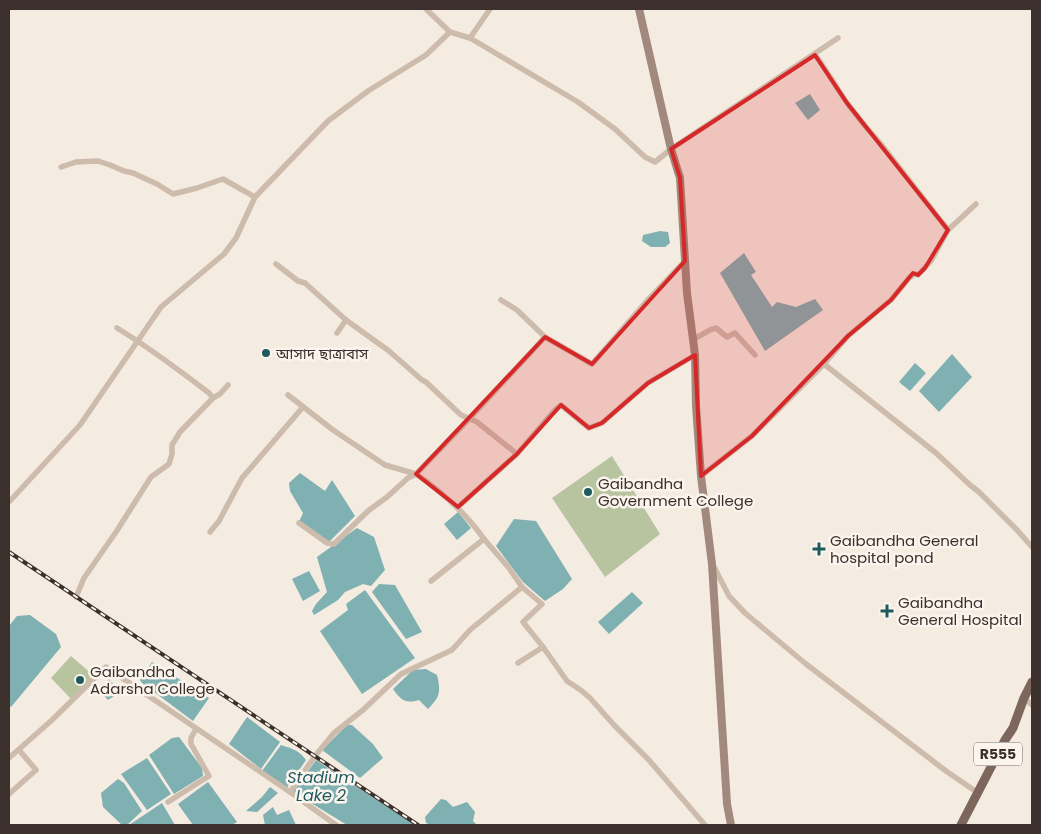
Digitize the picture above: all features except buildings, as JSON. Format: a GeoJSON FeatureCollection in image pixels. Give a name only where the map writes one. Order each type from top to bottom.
{"type":"FeatureCollection","features":[{"type":"Feature","properties":{"kind":"main road"},"geometry":{"type":"LineString","coordinates":[[638,9],[670,149],[680,178],[687,293],[695,355],[696,406],[701,476],[712,564],[727,804],[731,825]]}},
{"type":"Feature","properties":{"kind":"main road","name":"R555"},"geometry":{"type":"LineString","coordinates":[[961,825],[1013,728],[1032,682]]}},
{"type":"Feature","properties":{"kind":"street"},"geometry":{"type":"LineString","coordinates":[[426,9],[450,32],[470,38],[578,102],[615,129],[645,157],[655,162],[670,149],[838,38]]}},
{"type":"Feature","properties":{"kind":"street"},"geometry":{"type":"LineString","coordinates":[[470,38],[490,9]]}},
{"type":"Feature","properties":{"kind":"street"},"geometry":{"type":"LineString","coordinates":[[9,502],[80,425],[161,307],[224,254],[236,238],[255,198],[328,121],[368,91],[426,55],[450,32]]}},
{"type":"Feature","properties":{"kind":"street"},"geometry":{"type":"LineString","coordinates":[[814,55],[864,126],[880,143],[948,230]]}},
{"type":"Feature","properties":{"kind":"street"},"geometry":{"type":"LineString","coordinates":[[61,167],[76,162],[98,162],[133,173],[173,194],[223,179],[255,198]]}},
{"type":"Feature","properties":{"kind":"street"},"geometry":{"type":"LineString","coordinates":[[701,476],[752,436],[824,364],[848,336],[891,300],[909,278],[915,274],[918,275],[932,261],[948,230],[976,204]]}},
{"type":"Feature","properties":{"kind":"street"},"geometry":{"type":"LineString","coordinates":[[501,300],[517,310],[545,337],[592,364],[645,303],[685,261]]}},
{"type":"Feature","properties":{"kind":"street"},"geometry":{"type":"LineString","coordinates":[[276,264],[298,281],[306,283],[346,320],[389,351],[426,382],[461,416],[477,422],[517,454]]}},
{"type":"Feature","properties":{"kind":"street"},"geometry":{"type":"LineString","coordinates":[[337,333],[346,320]]}},
{"type":"Feature","properties":{"kind":"street"},"geometry":{"type":"LineString","coordinates":[[117,328],[173,365],[213,398]]}},
{"type":"Feature","properties":{"kind":"street"},"geometry":{"type":"LineString","coordinates":[[693,338],[713,328],[716,328],[727,337],[735,333],[755,355]]}},
{"type":"Feature","properties":{"kind":"street"},"geometry":{"type":"LineString","coordinates":[[299,523],[327,543],[334,544],[368,511],[408,478],[416,474],[545,337]]}},
{"type":"Feature","properties":{"kind":"street"},"geometry":{"type":"LineString","coordinates":[[458,507],[517,454],[561,405],[588,428],[602,423],[648,383],[695,355]]}},
{"type":"Feature","properties":{"kind":"street"},"geometry":{"type":"LineString","coordinates":[[824,364],[936,453],[1018,530],[1032,547]]}},
{"type":"Feature","properties":{"kind":"street"},"geometry":{"type":"LineString","coordinates":[[76,597],[84,578],[151,477],[169,464],[172,445],[180,432],[228,385]]}},
{"type":"Feature","properties":{"kind":"street"},"geometry":{"type":"LineString","coordinates":[[288,395],[333,430],[385,465],[416,474],[458,507],[509,568],[522,587],[542,604],[523,622],[567,681],[590,698],[648,759],[705,825]]}},
{"type":"Feature","properties":{"kind":"street"},"geometry":{"type":"LineString","coordinates":[[210,532],[219,521],[242,478],[303,407]]}},
{"type":"Feature","properties":{"kind":"street"},"geometry":{"type":"LineString","coordinates":[[431,581],[484,539]]}},
{"type":"Feature","properties":{"kind":"street"},"geometry":{"type":"LineString","coordinates":[[712,564],[728,596],[745,613],[806,664],[946,771],[978,793]]}},
{"type":"Feature","properties":{"kind":"street"},"geometry":{"type":"LineString","coordinates":[[290,792],[334,733],[363,710],[402,674],[452,650],[470,630],[522,587]]}},
{"type":"Feature","properties":{"kind":"street"},"geometry":{"type":"LineString","coordinates":[[518,663],[543,647]]}},
{"type":"Feature","properties":{"kind":"street"},"geometry":{"type":"LineString","coordinates":[[9,758],[52,720],[106,667],[336,825]]}},
{"type":"Feature","properties":{"kind":"street"},"geometry":{"type":"LineString","coordinates":[[1024,698],[1032,705]]}},
{"type":"Feature","properties":{"kind":"street"},"geometry":{"type":"LineString","coordinates":[[168,802],[209,776],[190,744],[196,729]]}},
{"type":"Feature","properties":{"kind":"street"},"geometry":{"type":"LineString","coordinates":[[9,794],[36,770],[19,750]]}},
{"type":"Feature","properties":{"kind":"highlighted area"},"geometry":{"type":"Polygon","coordinates":[[[815,55],[847,103],[948,230],[925,268],[918,275],[913,273],[891,300],[848,336],[752,436],[701,476],[695,355],[648,383],[602,423],[589,428],[561,405],[517,454],[458,507],[416,474],[545,337],[592,364],[685,261],[680,178],[671,149],[815,55]]]}},
{"type":"Feature","properties":{"kind":"green space"},"geometry":{"type":"Polygon","coordinates":[[[612,456],[660,534],[605,577],[552,498],[612,456]]]}},
{"type":"Feature","properties":{"kind":"green space"},"geometry":{"type":"Polygon","coordinates":[[[71,656],[94,676],[71,699],[51,678],[71,656]]]}},
{"type":"Feature","properties":{"kind":"water"},"geometry":{"type":"Polygon","coordinates":[[[810,94],[820,110],[808,120],[795,103],[810,94]]]}},
{"type":"Feature","properties":{"kind":"water"},"geometry":{"type":"Polygon","coordinates":[[[660,231],[668,232],[670,243],[665,247],[651,247],[642,241],[643,235],[660,231]]]}},
{"type":"Feature","properties":{"kind":"water"},"geometry":{"type":"Polygon","coordinates":[[[744,253],[756,272],[751,275],[772,307],[777,302],[796,307],[815,299],[823,310],[765,351],[720,273],[744,253]]]}},
{"type":"Feature","properties":{"kind":"water"},"geometry":{"type":"Polygon","coordinates":[[[952,354],[972,377],[939,412],[919,391],[952,354]]]}},
{"type":"Feature","properties":{"kind":"water"},"geometry":{"type":"Polygon","coordinates":[[[915,363],[926,373],[910,391],[899,382],[915,363]]]}},
{"type":"Feature","properties":{"kind":"water"},"geometry":{"type":"Polygon","coordinates":[[[300,473],[325,491],[332,480],[355,516],[328,543],[299,522],[303,513],[290,491],[289,483],[300,473]]]}},
{"type":"Feature","properties":{"kind":"water"},"geometry":{"type":"Polygon","coordinates":[[[458,512],[471,528],[457,540],[444,524],[458,512]]]}},
{"type":"Feature","properties":{"kind":"water"},"geometry":{"type":"Polygon","coordinates":[[[514,519],[536,521],[572,579],[563,589],[545,601],[523,582],[496,546],[514,519]]]}},
{"type":"Feature","properties":{"kind":"water"},"geometry":{"type":"Polygon","coordinates":[[[357,528],[374,537],[385,570],[371,586],[363,584],[345,592],[338,600],[314,615],[312,611],[327,592],[317,557],[357,528]]]}},
{"type":"Feature","properties":{"kind":"water"},"geometry":{"type":"Polygon","coordinates":[[[309,571],[320,591],[303,601],[292,579],[309,571]]]}},
{"type":"Feature","properties":{"kind":"water"},"geometry":{"type":"Polygon","coordinates":[[[379,584],[395,585],[422,632],[406,639],[372,592],[379,584]]]}},
{"type":"Feature","properties":{"kind":"water"},"geometry":{"type":"Polygon","coordinates":[[[365,590],[415,658],[362,694],[320,631],[348,610],[346,604],[365,590]]]}},
{"type":"Feature","properties":{"kind":"water"},"geometry":{"type":"Polygon","coordinates":[[[632,592],[643,603],[609,634],[598,622],[632,592]]]}},
{"type":"Feature","properties":{"kind":"water"},"geometry":{"type":"Polygon","coordinates":[[[30,615],[56,634],[61,647],[11,707],[9,706],[9,626],[17,616],[30,615]]]}},
{"type":"Feature","properties":{"kind":"water"},"geometry":{"type":"Polygon","coordinates":[[[152,662],[209,698],[193,721],[142,683],[140,680],[152,662]]]}},
{"type":"Feature","properties":{"kind":"water"},"geometry":{"type":"Polygon","coordinates":[[[426,669],[437,675],[439,686],[437,697],[428,709],[419,700],[410,702],[404,700],[393,689],[413,670],[426,669]]]}},
{"type":"Feature","properties":{"kind":"water"},"geometry":{"type":"Polygon","coordinates":[[[109,679],[120,692],[108,700],[99,690],[109,679]]]}},
{"type":"Feature","properties":{"kind":"water"},"geometry":{"type":"Polygon","coordinates":[[[247,717],[280,742],[261,769],[229,744],[247,717]]]}},
{"type":"Feature","properties":{"kind":"water"},"geometry":{"type":"Polygon","coordinates":[[[347,725],[352,725],[373,744],[383,758],[360,778],[322,750],[347,725]]]}},
{"type":"Feature","properties":{"kind":"water"},"geometry":{"type":"Polygon","coordinates":[[[179,737],[202,768],[203,776],[174,794],[149,755],[172,738],[179,737]]]}},
{"type":"Feature","properties":{"kind":"water"},"geometry":{"type":"Polygon","coordinates":[[[281,745],[298,752],[306,760],[286,789],[262,771],[281,745]]]}},
{"type":"Feature","properties":{"kind":"water"},"geometry":{"type":"Polygon","coordinates":[[[147,758],[171,794],[147,810],[121,774],[147,758]]]}},
{"type":"Feature","properties":{"kind":"water","name":"Stadium Lake 2"},"geometry":{"type":"Polygon","coordinates":[[[316,760],[415,825],[347,825],[293,792],[316,760]]]}},
{"type":"Feature","properties":{"kind":"water"},"geometry":{"type":"Polygon","coordinates":[[[118,779],[124,783],[142,811],[127,825],[122,825],[103,807],[101,793],[118,779]]]}},
{"type":"Feature","properties":{"kind":"water"},"geometry":{"type":"Polygon","coordinates":[[[208,782],[237,822],[232,825],[193,825],[178,804],[208,782]]]}},
{"type":"Feature","properties":{"kind":"water"},"geometry":{"type":"Polygon","coordinates":[[[270,787],[278,793],[257,812],[246,811],[262,797],[270,787]]]}},
{"type":"Feature","properties":{"kind":"water"},"geometry":{"type":"Polygon","coordinates":[[[441,799],[446,800],[453,807],[467,802],[475,812],[473,821],[477,825],[431,825],[426,823],[425,817],[441,799]]]}},
{"type":"Feature","properties":{"kind":"water"},"geometry":{"type":"Polygon","coordinates":[[[162,803],[175,825],[129,825],[162,803]]]}},
{"type":"Feature","properties":{"kind":"water"},"geometry":{"type":"Polygon","coordinates":[[[273,807],[277,815],[289,810],[296,825],[265,825],[263,815],[273,807]]]}},
{"type":"Feature","properties":{"kind":"railway"},"geometry":{"type":"LineString","coordinates":[[9,552],[418,825]]}},
{"type":"Feature","properties":{"kind":"place","name":"আসাদ ছাত্রাবাস"},"geometry":{"type":"Point","coordinates":[266,353]}},
{"type":"Feature","properties":{"kind":"place","name":"Gaibandha Government College"},"geometry":{"type":"Point","coordinates":[588,492]}},
{"type":"Feature","properties":{"kind":"place","name":"Gaibandha General hospital pond"},"geometry":{"type":"Point","coordinates":[819,549]}},
{"type":"Feature","properties":{"kind":"place","name":"Gaibandha General Hospital"},"geometry":{"type":"Point","coordinates":[887,611]}},
{"type":"Feature","properties":{"kind":"place","name":"Gaibandha Adarsha College"},"geometry":{"type":"Point","coordinates":[80,680]}}]}
